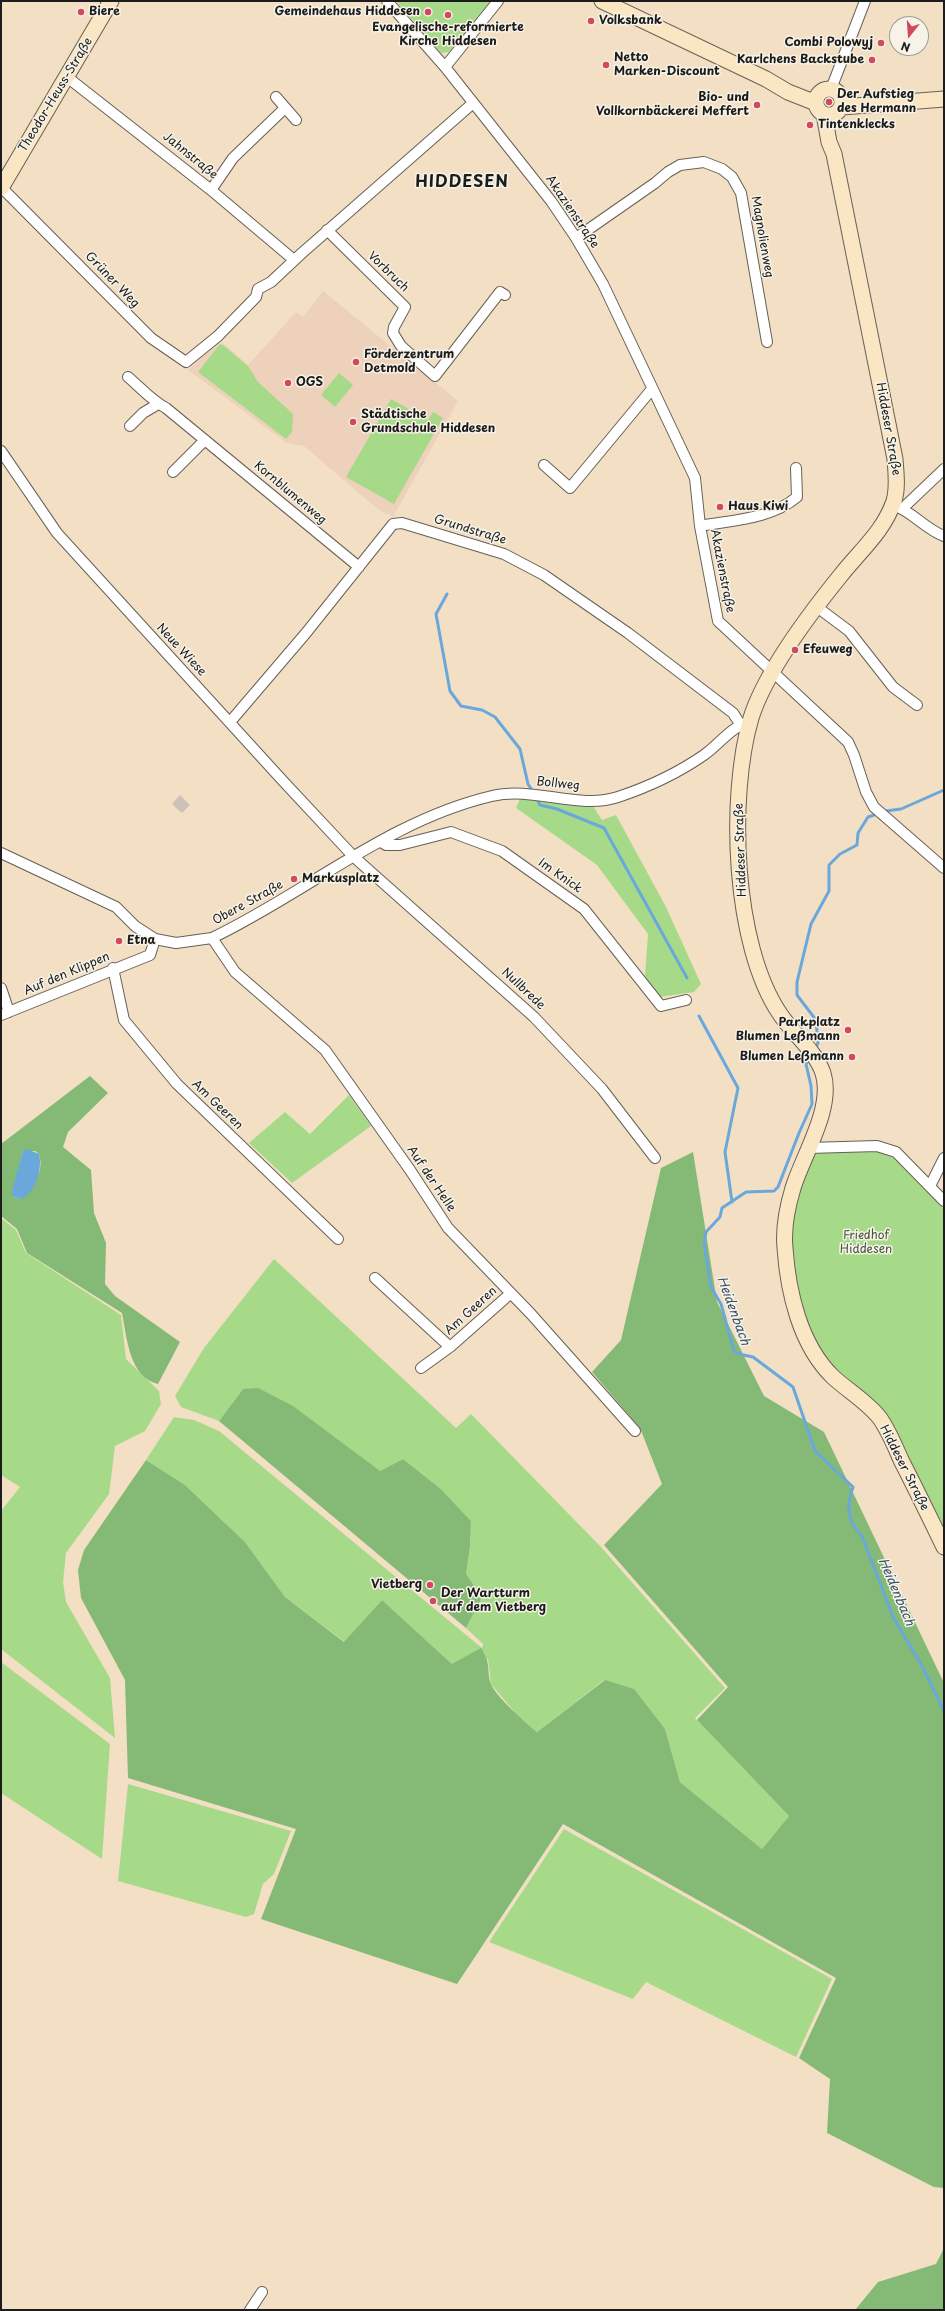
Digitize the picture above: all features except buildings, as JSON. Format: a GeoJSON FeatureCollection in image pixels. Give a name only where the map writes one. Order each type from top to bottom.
{"type":"FeatureCollection","features":[{"type":"Feature","properties":{"kind":"main road","name":"Theodor-Heuss-Straße"},"geometry":{"type":"LineString","coordinates":[[1,187],[111,1]]}},
{"type":"Feature","properties":{"kind":"main road"},"geometry":{"type":"LineString","coordinates":[[602,1],[766,79],[788,92],[830,102],[944,99]]}},
{"type":"Feature","properties":{"kind":"main road","name":"Hiddeser Straße"},"geometry":{"type":"LineString","coordinates":[[830,102],[829,142],[834,154],[895,459],[898,507],[839,577],[817,607],[773,671],[759,694],[745,723],[739,811],[741,887],[750,945],[757,968],[780,1014],[812,1054],[822,1071],[825,1082],[825,1098],[793,1186],[784,1228],[788,1272],[800,1325],[809,1344],[831,1375],[878,1417],[944,1547]]}},
{"type":"Feature","properties":{"kind":"street","name":"Akazienstraße"},"geometry":{"type":"LineString","coordinates":[[387,1],[445,68],[472,104],[551,201],[576,238],[603,284],[695,478],[700,526],[718,621],[848,742],[854,755],[866,792],[874,807],[944,868]]}},
{"type":"Feature","properties":{"kind":"street"},"geometry":{"type":"LineString","coordinates":[[445,68],[498,1]]}},
{"type":"Feature","properties":{"kind":"street"},"geometry":{"type":"LineString","coordinates":[[830,102],[866,1]]}},
{"type":"Feature","properties":{"kind":"street","name":"Jahnstraße"},"geometry":{"type":"LineString","coordinates":[[67,77],[211,190],[294,260]]}},
{"type":"Feature","properties":{"kind":"street"},"geometry":{"type":"LineString","coordinates":[[276,97],[296,120]]}},
{"type":"Feature","properties":{"kind":"street"},"geometry":{"type":"LineString","coordinates":[[294,260],[472,104]]}},
{"type":"Feature","properties":{"kind":"street"},"geometry":{"type":"LineString","coordinates":[[211,190],[233,158],[285,108]]}},
{"type":"Feature","properties":{"kind":"street","name":"Magnolienweg"},"geometry":{"type":"LineString","coordinates":[[576,238],[680,165],[704,162],[722,169],[732,177],[741,193],[767,342]]}},
{"type":"Feature","properties":{"kind":"street","name":"Grüner Weg"},"geometry":{"type":"LineString","coordinates":[[1,187],[151,338],[186,362],[213,341],[256,297],[258,290],[271,282],[294,260]]}},
{"type":"Feature","properties":{"kind":"street","name":"Vorbruch"},"geometry":{"type":"LineString","coordinates":[[327,230],[405,307],[394,327],[393,333],[401,346],[435,376],[500,292],[506,295]]}},
{"type":"Feature","properties":{"kind":"street","name":"Kornblumenweg"},"geometry":{"type":"LineString","coordinates":[[128,377],[151,395],[158,404],[166,408],[359,567]]}},
{"type":"Feature","properties":{"kind":"street"},"geometry":{"type":"LineString","coordinates":[[544,465],[570,488],[652,389]]}},
{"type":"Feature","properties":{"kind":"street"},"geometry":{"type":"LineString","coordinates":[[130,426],[143,413],[158,404]]}},
{"type":"Feature","properties":{"kind":"street"},"geometry":{"type":"LineString","coordinates":[[173,472],[205,440]]}},
{"type":"Feature","properties":{"kind":"street","name":"Neue Wiese"},"geometry":{"type":"LineString","coordinates":[[1,451],[57,533],[354,857]]}},
{"type":"Feature","properties":{"kind":"street"},"geometry":{"type":"LineString","coordinates":[[700,526],[768,514],[785,507],[797,497],[798,478],[796,468]]}},
{"type":"Feature","properties":{"kind":"street"},"geometry":{"type":"LineString","coordinates":[[944,469],[898,507],[944,536]]}},
{"type":"Feature","properties":{"kind":"street","name":"Grundstraße"},"geometry":{"type":"LineString","coordinates":[[230,722],[306,633],[393,524],[402,523],[504,554],[544,575],[628,633],[745,723]]}},
{"type":"Feature","properties":{"kind":"street"},"geometry":{"type":"LineString","coordinates":[[817,607],[849,631],[893,687],[917,705]]}},
{"type":"Feature","properties":{"kind":"street","name":"Bollweg"},"geometry":{"type":"LineString","coordinates":[[354,857],[431,815],[492,796],[518,794],[543,795],[602,801],[618,797],[679,771],[705,754],[745,723]]}},
{"type":"Feature","properties":{"kind":"street","name":"Im Knick"},"geometry":{"type":"LineString","coordinates":[[381,842],[386,845],[400,845],[451,832],[502,851],[584,909],[661,1006],[686,1000]]}},
{"type":"Feature","properties":{"kind":"street","name":"Obere Straße"},"geometry":{"type":"LineString","coordinates":[[1,853],[116,907],[135,926],[155,939],[176,943],[212,938],[354,857]]}},
{"type":"Feature","properties":{"kind":"street","name":"Nullbrede"},"geometry":{"type":"LineString","coordinates":[[354,857],[534,1017],[602,1089],[655,1158]]}},
{"type":"Feature","properties":{"kind":"street","name":"Auf der Helle"},"geometry":{"type":"LineString","coordinates":[[212,938],[235,972],[324,1050],[410,1170],[448,1228],[510,1294],[531,1314],[636,1431]]}},
{"type":"Feature","properties":{"kind":"street","name":"Auf den Klippen"},"geometry":{"type":"LineString","coordinates":[[5,1014],[113,968],[150,955],[155,939]]}},
{"type":"Feature","properties":{"kind":"street","name":"Am Geeren"},"geometry":{"type":"LineString","coordinates":[[113,968],[124,1020],[177,1084],[338,1239]]}},
{"type":"Feature","properties":{"kind":"street"},"geometry":{"type":"LineString","coordinates":[[1,988],[5,1014]]}},
{"type":"Feature","properties":{"kind":"street"},"geometry":{"type":"LineString","coordinates":[[808,1148],[877,1146],[896,1152],[944,1201]]}},
{"type":"Feature","properties":{"kind":"street"},"geometry":{"type":"LineString","coordinates":[[930,1186],[944,1158]]}},
{"type":"Feature","properties":{"kind":"street","name":"Am Geeren"},"geometry":{"type":"LineString","coordinates":[[375,1278],[450,1347]]}},
{"type":"Feature","properties":{"kind":"street","name":"Am Geeren"},"geometry":{"type":"LineString","coordinates":[[421,1368],[450,1347],[510,1294]]}},
{"type":"Feature","properties":{"kind":"street"},"geometry":{"type":"LineString","coordinates":[[250,2310],[262,2292]]}},
{"type":"Feature","properties":{"kind":"shaded area","name":"Städtische Grundschule Hiddesen"},"geometry":{"type":"Polygon","coordinates":[[[323,291],[458,401],[393,517],[379,510],[304,446],[287,443],[188,370],[218,344],[223,343],[248,365],[296,312],[303,317],[323,291]]]}},
{"type":"Feature","properties":{"kind":"shaded area"},"geometry":{"type":"Polygon","coordinates":[[[180,795],[190,805],[182,813],[172,804],[180,795]]]}},
{"type":"Feature","properties":{"kind":"green space"},"geometry":{"type":"Polygon","coordinates":[[[396,1],[490,1],[449,52],[441,53],[396,1]]]}},
{"type":"Feature","properties":{"kind":"green space"},"geometry":{"type":"Polygon","coordinates":[[[220,344],[248,366],[258,382],[293,414],[292,432],[286,439],[198,372],[220,344]]]}},
{"type":"Feature","properties":{"kind":"green space"},"geometry":{"type":"Polygon","coordinates":[[[339,373],[353,385],[335,407],[321,395],[339,373]]]}},
{"type":"Feature","properties":{"kind":"green space"},"geometry":{"type":"Polygon","coordinates":[[[391,399],[428,420],[433,412],[443,418],[394,504],[346,477],[391,399]]]}},
{"type":"Feature","properties":{"kind":"green space"},"geometry":{"type":"Polygon","coordinates":[[[520,799],[593,806],[602,820],[616,815],[666,907],[701,984],[694,992],[659,997],[645,976],[648,934],[597,865],[516,808],[520,799]]]}},
{"type":"Feature","properties":{"kind":"green space"},"geometry":{"type":"Polygon","coordinates":[[[90,1076],[108,1093],[68,1132],[63,1147],[91,1170],[94,1213],[106,1243],[105,1284],[115,1296],[180,1342],[158,1384],[148,1380],[135,1365],[128,1345],[122,1313],[27,1253],[17,1229],[1,1216],[1,1144],[90,1076]],[[23,1151],[12,1196],[20,1199],[36,1179],[39,1173],[40,1161],[39,1154],[35,1151],[23,1151]]]}},
{"type":"Feature","properties":{"kind":"green space"},"geometry":{"type":"Polygon","coordinates":[[[349,1095],[371,1126],[292,1183],[249,1143],[285,1112],[310,1134],[349,1095]]]}},
{"type":"Feature","properties":{"kind":"green space","name":"Friedhof Hiddesen"},"geometry":{"type":"Polygon","coordinates":[[[877,1149],[896,1156],[944,1209],[944,1537],[881,1415],[833,1371],[813,1341],[796,1292],[787,1247],[791,1207],[812,1153],[877,1149]]]}},
{"type":"Feature","properties":{"kind":"green space"},"geometry":{"type":"Polygon","coordinates":[[[693,1152],[717,1302],[764,1396],[824,1432],[944,1683],[944,2188],[934,2187],[827,2133],[830,2079],[799,2058],[836,1978],[563,1824],[457,1984],[261,1919],[296,1829],[128,1778],[125,1680],[81,1598],[78,1570],[84,1550],[146,1460],[185,1485],[245,1542],[285,1597],[344,1642],[382,1600],[452,1664],[481,1648],[488,1663],[491,1684],[494,1690],[512,1710],[537,1732],[605,1680],[634,1689],[665,1729],[680,1782],[762,1849],[789,1816],[697,1720],[728,1687],[604,1545],[662,1484],[640,1428],[592,1372],[621,1340],[661,1168],[693,1152]]]}},
{"type":"Feature","properties":{"kind":"green space"},"geometry":{"type":"Polygon","coordinates":[[[1,1218],[16,1230],[26,1253],[121,1315],[126,1359],[159,1391],[161,1404],[145,1431],[115,1446],[109,1494],[66,1553],[63,1582],[66,1602],[110,1678],[115,1738],[1,1649],[1,1511],[20,1487],[1,1475],[1,1218]]]}},
{"type":"Feature","properties":{"kind":"green space"},"geometry":{"type":"Polygon","coordinates":[[[274,1259],[456,1428],[471,1414],[600,1546],[725,1688],[695,1718],[789,1816],[762,1849],[680,1782],[665,1729],[604,1680],[537,1732],[517,1715],[491,1684],[488,1659],[452,1664],[382,1600],[345,1642],[285,1597],[245,1542],[185,1485],[146,1460],[174,1417],[194,1420],[219,1431],[482,1648],[483,1644],[466,1628],[482,1597],[466,1574],[470,1547],[471,1521],[441,1489],[403,1459],[380,1471],[243,1389],[219,1421],[181,1407],[175,1396],[204,1348],[274,1259]]]}},
{"type":"Feature","properties":{"kind":"green space"},"geometry":{"type":"Polygon","coordinates":[[[258,1388],[293,1406],[380,1471],[403,1459],[441,1489],[471,1521],[470,1547],[466,1574],[482,1597],[466,1628],[219,1421],[243,1389],[258,1388]]]}},
{"type":"Feature","properties":{"kind":"green space"},"geometry":{"type":"Polygon","coordinates":[[[1,1662],[110,1744],[102,1859],[1,1793],[1,1662]]]}},
{"type":"Feature","properties":{"kind":"green space"},"geometry":{"type":"Polygon","coordinates":[[[128,1784],[291,1831],[274,1874],[263,1884],[254,1914],[246,1917],[118,1881],[128,1784]]]}},
{"type":"Feature","properties":{"kind":"green space"},"geometry":{"type":"Polygon","coordinates":[[[564,1829],[832,1979],[796,2057],[646,1982],[633,1999],[489,1942],[564,1829]]]}},
{"type":"Feature","properties":{"kind":"green space"},"geometry":{"type":"Polygon","coordinates":[[[944,2248],[944,2310],[855,2310],[878,2282],[936,2264],[944,2248]]]}},
{"type":"Feature","properties":{"kind":"water"},"geometry":{"type":"Polygon","coordinates":[[[27,1149],[39,1154],[40,1166],[34,1187],[20,1199],[12,1196],[12,1191],[23,1151],[27,1149]]]}},
{"type":"Feature","properties":{"kind":"waterway"},"geometry":{"type":"LineString","coordinates":[[447,594],[436,614],[450,691],[461,706],[482,710],[495,717],[520,749],[528,784],[533,792]]}},
{"type":"Feature","properties":{"kind":"waterway","name":"Heidenbach"},"geometry":{"type":"LineString","coordinates":[[815,1049],[818,1043],[816,1020],[797,995],[797,982],[811,924],[829,891],[829,865],[840,854],[857,845],[858,833],[868,817],[886,811],[901,809],[944,790]]}},
{"type":"Feature","properties":{"kind":"waterway"},"geometry":{"type":"LineString","coordinates":[[536,797],[540,805],[557,809],[604,828],[687,978]]}},
{"type":"Feature","properties":{"kind":"waterway"},"geometry":{"type":"LineString","coordinates":[[699,1016],[738,1088],[725,1152],[732,1202]]}},
{"type":"Feature","properties":{"kind":"waterway","name":"Heidenbach"},"geometry":{"type":"LineString","coordinates":[[810,1057],[806,1064],[811,1086],[812,1104],[778,1187],[774,1191],[746,1192],[722,1208],[720,1217],[706,1232],[704,1243],[711,1287],[721,1304],[734,1351],[739,1354],[753,1357],[793,1387],[815,1451],[853,1487],[849,1501],[849,1513],[853,1525],[862,1536],[893,1617],[922,1666],[944,1711]]}},
{"type":"Feature","properties":{"kind":"place","name":"Biere"},"geometry":{"type":"Point","coordinates":[81,12]}},
{"type":"Feature","properties":{"kind":"place","name":"Gemeindehaus Hiddesen"},"geometry":{"type":"Point","coordinates":[428,12]}},
{"type":"Feature","properties":{"kind":"place","name":"Evangelische-reformierte Kirche Hiddesen"},"geometry":{"type":"Point","coordinates":[448,15]}},
{"type":"Feature","properties":{"kind":"place","name":"Volksbank"},"geometry":{"type":"Point","coordinates":[591,21]}},
{"type":"Feature","properties":{"kind":"place","name":"Combi Polowyj"},"geometry":{"type":"Point","coordinates":[881,43]}},
{"type":"Feature","properties":{"kind":"place","name":"Karlchens Backstube"},"geometry":{"type":"Point","coordinates":[872,60]}},
{"type":"Feature","properties":{"kind":"place","name":"Netto Marken-Discount"},"geometry":{"type":"Point","coordinates":[606,65]}},
{"type":"Feature","properties":{"kind":"place","name":"Der Aufstieg des Hermann"},"geometry":{"type":"Point","coordinates":[829,102]}},
{"type":"Feature","properties":{"kind":"place","name":"Bio- und Vollkornbäckerei Meffert"},"geometry":{"type":"Point","coordinates":[757,105]}},
{"type":"Feature","properties":{"kind":"place","name":"Tintenklecks"},"geometry":{"type":"Point","coordinates":[810,125]}},
{"type":"Feature","properties":{"kind":"place","name":"Förderzentrum Detmold"},"geometry":{"type":"Point","coordinates":[356,362]}},
{"type":"Feature","properties":{"kind":"place","name":"OGS"},"geometry":{"type":"Point","coordinates":[288,383]}},
{"type":"Feature","properties":{"kind":"place","name":"Städtische Grundschule Hiddesen"},"geometry":{"type":"Point","coordinates":[353,422]}},
{"type":"Feature","properties":{"kind":"place","name":"Haus Kiwi"},"geometry":{"type":"Point","coordinates":[720,507]}},
{"type":"Feature","properties":{"kind":"place","name":"Efeuweg"},"geometry":{"type":"Point","coordinates":[795,650]}},
{"type":"Feature","properties":{"kind":"place","name":"Markusplatz"},"geometry":{"type":"Point","coordinates":[294,879]}},
{"type":"Feature","properties":{"kind":"place","name":"Etna"},"geometry":{"type":"Point","coordinates":[119,941]}},
{"type":"Feature","properties":{"kind":"place","name":"Parkplatz Blumen Leßmann"},"geometry":{"type":"Point","coordinates":[848,1030]}},
{"type":"Feature","properties":{"kind":"place","name":"Blumen Leßmann"},"geometry":{"type":"Point","coordinates":[852,1057]}},
{"type":"Feature","properties":{"kind":"place","name":"Vietberg"},"geometry":{"type":"Point","coordinates":[430,1585]}},
{"type":"Feature","properties":{"kind":"place","name":"Der Wartturm auf dem Vietberg"},"geometry":{"type":"Point","coordinates":[433,1601]}},
{"type":"Feature","properties":{"kind":"district","name":"HIDDESEN"},"geometry":{"type":"Point","coordinates":[462,183]}}]}
